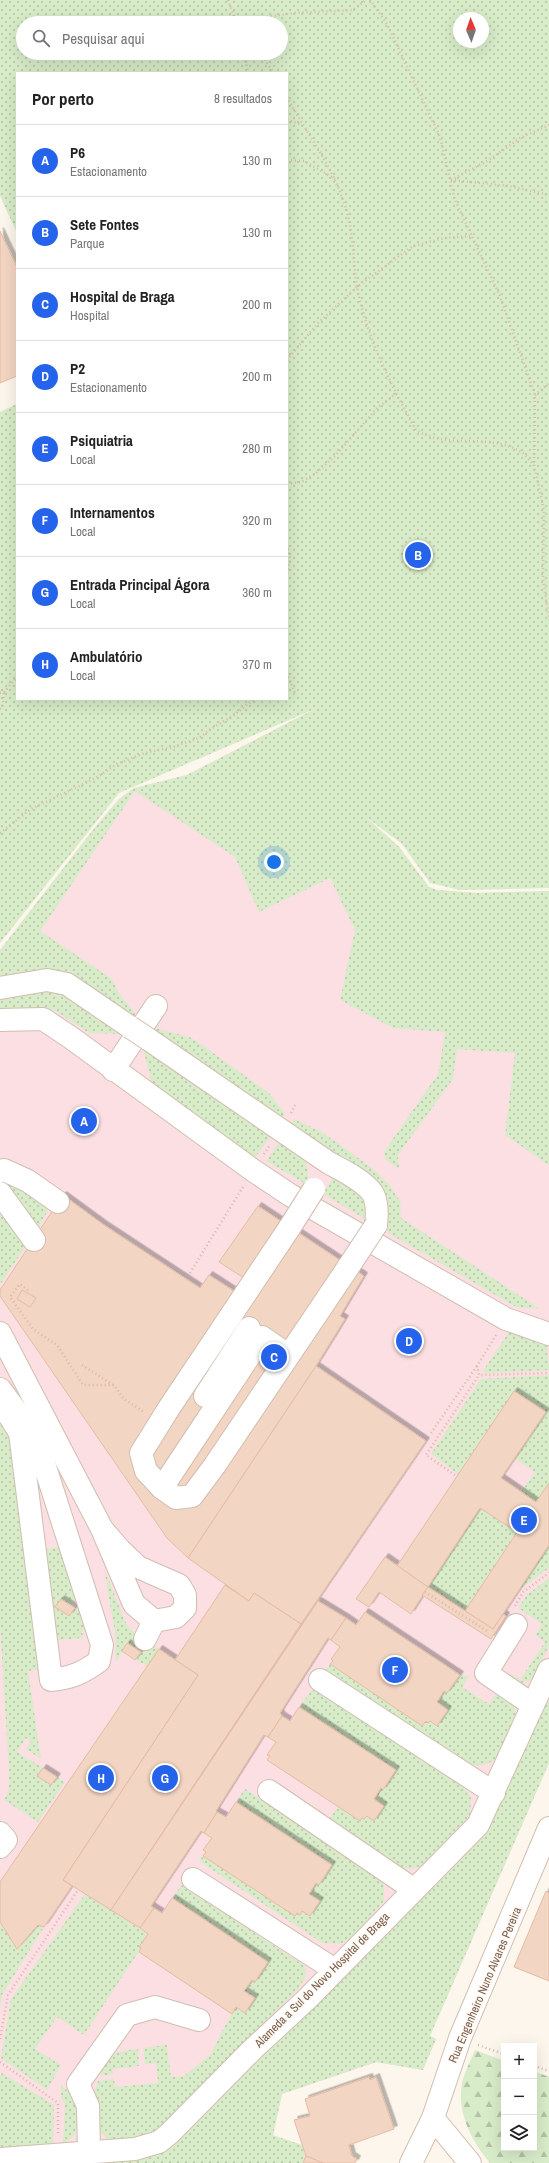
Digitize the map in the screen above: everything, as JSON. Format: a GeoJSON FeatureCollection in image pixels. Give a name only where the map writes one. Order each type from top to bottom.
{"type":"FeatureCollection","features":[{"type":"Feature","properties":{"kind":"street"},"geometry":{"type":"LineString","coordinates":[[0,988],[47,980],[68,984],[329,1163],[352,1176],[373,1194],[378,1212],[376,1225],[288,1354],[215,1465],[192,1496],[176,1498],[162,1488],[146,1471],[141,1453],[290,1227],[329,1163]]}},
{"type":"Feature","properties":{"kind":"street"},"geometry":{"type":"LineString","coordinates":[[114,1070],[156,1006]]}},
{"type":"Feature","properties":{"kind":"street"},"geometry":{"type":"LineString","coordinates":[[0,1020],[43,1019],[254,1171],[391,1254],[506,1319],[549,1334]]}},
{"type":"Feature","properties":{"kind":"street"},"geometry":{"type":"LineString","coordinates":[[0,1171],[4,1170],[28,1181],[58,1202]]}},
{"type":"Feature","properties":{"kind":"street"},"geometry":{"type":"LineString","coordinates":[[0,1193],[34,1240]]}},
{"type":"Feature","properties":{"kind":"street"},"geometry":{"type":"LineString","coordinates":[[231,1316],[288,1354]]}},
{"type":"Feature","properties":{"kind":"street"},"geometry":{"type":"LineString","coordinates":[[0,1333],[102,1529],[134,1604],[149,1630],[176,1617],[184,1608],[185,1595],[179,1585],[138,1567],[120,1550],[102,1529]]}},
{"type":"Feature","properties":{"kind":"street"},"geometry":{"type":"LineString","coordinates":[[202,1400],[256,1333]]}},
{"type":"Feature","properties":{"kind":"street"},"geometry":{"type":"LineString","coordinates":[[162,1488],[256,1333]]}},
{"type":"Feature","properties":{"kind":"street"},"geometry":{"type":"LineString","coordinates":[[164,1416],[185,1408],[229,1341]]}},
{"type":"Feature","properties":{"kind":"street"},"geometry":{"type":"LineString","coordinates":[[0,1389],[20,1416],[39,1448],[102,1645],[99,1661],[85,1671],[69,1678],[51,1680],[20,1433],[0,1401]]}},
{"type":"Feature","properties":{"kind":"street"},"geometry":{"type":"LineString","coordinates":[[513,1618],[486,1673],[533,1705]]}},
{"type":"Feature","properties":{"kind":"street","name":"Alameda a Sul do Novo Hospital de Braga"},"geometry":{"type":"LineString","coordinates":[[0,2159],[135,2149],[159,2142],[335,1970],[413,1889],[478,1825],[494,1793],[549,1670]]}},
{"type":"Feature","properties":{"kind":"street"},"geometry":{"type":"LineString","coordinates":[[320,1680],[494,1793]]}},
{"type":"Feature","properties":{"kind":"street"},"geometry":{"type":"LineString","coordinates":[[269,1791],[413,1889]]}},
{"type":"Feature","properties":{"kind":"street","name":"Rua Engenheiro Nuno Alvares Pereira"},"geometry":{"type":"LineString","coordinates":[[411,2163],[433,2118],[460,2038],[549,1828]]}},
{"type":"Feature","properties":{"kind":"street"},"geometry":{"type":"LineString","coordinates":[[0,1833],[6,1840],[0,1846]]}},
{"type":"Feature","properties":{"kind":"street"},"geometry":{"type":"LineString","coordinates":[[193,1879],[335,1970]]}},
{"type":"Feature","properties":{"kind":"street"},"geometry":{"type":"LineString","coordinates":[[89,2152],[88,2106],[78,2084],[127,2015],[155,2007],[199,2020]]}},
{"type":"Feature","properties":{"kind":"street"},"geometry":{"type":"LineString","coordinates":[[433,2118],[470,2163]]}},
{"type":"Feature","properties":{"kind":"path"},"geometry":{"type":"LineString","coordinates":[[228,0],[234,16]]}},
{"type":"Feature","properties":{"kind":"path"},"geometry":{"type":"LineString","coordinates":[[269,16],[353,10],[366,0]]}},
{"type":"Feature","properties":{"kind":"path"},"geometry":{"type":"LineString","coordinates":[[370,0],[387,24],[440,137],[455,200],[500,296],[535,395],[534,465],[544,510],[543,578],[546,612],[549,620]]}},
{"type":"Feature","properties":{"kind":"path"},"geometry":{"type":"LineString","coordinates":[[245,60],[248,72]]}},
{"type":"Feature","properties":{"kind":"path"},"geometry":{"type":"LineString","coordinates":[[265,60],[273,72]]}},
{"type":"Feature","properties":{"kind":"path"},"geometry":{"type":"LineString","coordinates":[[288,99],[302,126],[324,157],[335,179],[347,213],[357,287],[373,345],[416,430],[427,437],[492,442],[508,445],[523,452],[534,465]]}},
{"type":"Feature","properties":{"kind":"path"},"geometry":{"type":"LineString","coordinates":[[288,120],[302,126]]}},
{"type":"Feature","properties":{"kind":"path"},"geometry":{"type":"LineString","coordinates":[[451,180],[489,160],[520,138],[549,125]]}},
{"type":"Feature","properties":{"kind":"path"},"geometry":{"type":"LineString","coordinates":[[288,160],[304,161],[335,179]]}},
{"type":"Feature","properties":{"kind":"path"},"geometry":{"type":"LineString","coordinates":[[451,180],[510,186],[549,195]]}},
{"type":"Feature","properties":{"kind":"path"},"geometry":{"type":"LineString","coordinates":[[288,359],[318,323],[357,287],[413,246],[445,238],[472,236]]}},
{"type":"Feature","properties":{"kind":"path"},"geometry":{"type":"LineString","coordinates":[[535,395],[549,383]]}},
{"type":"Feature","properties":{"kind":"path"},"geometry":{"type":"LineString","coordinates":[[288,482],[301,482],[315,474],[335,456],[377,408],[397,394]]}},
{"type":"Feature","properties":{"kind":"path"},"geometry":{"type":"LineString","coordinates":[[288,549],[290,558],[288,569]]}},
{"type":"Feature","properties":{"kind":"path"},"geometry":{"type":"LineString","coordinates":[[288,676],[295,693]]}},
{"type":"Feature","properties":{"kind":"path"},"geometry":{"type":"LineString","coordinates":[[0,693],[4,692],[16,678]]}},
{"type":"Feature","properties":{"kind":"path"},"geometry":{"type":"LineString","coordinates":[[0,709],[3,705],[4,692]]}},
{"type":"Feature","properties":{"kind":"path"},"geometry":{"type":"LineString","coordinates":[[0,833],[31,809],[96,778],[117,764],[145,753],[173,747],[199,738],[212,728],[234,716],[253,700]]}},
{"type":"Feature","properties":{"kind":"path"},"geometry":{"type":"LineString","coordinates":[[190,1273],[271,1145]]}},
{"type":"Feature","properties":{"kind":"path"},"geometry":{"type":"LineString","coordinates":[[28,1290],[20,1284],[10,1297],[33,1329],[57,1345],[83,1384],[114,1385]]}},
{"type":"Feature","properties":{"kind":"path"},"geometry":{"type":"LineString","coordinates":[[431,1433],[477,1366],[506,1319]]}},
{"type":"Feature","properties":{"kind":"path"},"geometry":{"type":"LineString","coordinates":[[82,1365],[114,1385],[124,1399],[164,1416]]}},
{"type":"Feature","properties":{"kind":"path"},"geometry":{"type":"LineString","coordinates":[[455,1475],[426,1455],[479,1376],[477,1366]]}},
{"type":"Feature","properties":{"kind":"path"},"geometry":{"type":"LineString","coordinates":[[479,1376],[549,1373]]}},
{"type":"Feature","properties":{"kind":"path"},"geometry":{"type":"LineString","coordinates":[[513,1618],[523,1592],[549,1573]]}},
{"type":"Feature","properties":{"kind":"path"},"geometry":{"type":"LineString","coordinates":[[425,1592],[496,1637]]}},
{"type":"Feature","properties":{"kind":"path"},"geometry":{"type":"LineString","coordinates":[[0,2039],[8,1995],[78,1890]]}},
{"type":"Feature","properties":{"kind":"path"},"geometry":{"type":"LineString","coordinates":[[460,2038],[501,2053]]}},
{"type":"Feature","properties":{"kind":"path"},"geometry":{"type":"LineString","coordinates":[[0,2062],[58,2103],[58,2141]]}},
{"type":"Feature","properties":{"kind":"path"},"geometry":{"type":"LineString","coordinates":[[537,2067],[549,2071]]}},
{"type":"Feature","properties":{"kind":"shaded area"},"geometry":{"type":"Polygon","coordinates":[[[324,704],[361,812],[399,847],[429,887],[437,890],[477,893],[549,891],[549,1763],[430,2036],[436,2039],[423,2070],[376,2062],[282,2094],[267,2163],[0,2163],[0,950],[96,826],[119,799],[134,788],[187,775],[324,704]]]}},
{"type":"Feature","properties":{"kind":"green space"},"geometry":{"type":"Polygon","coordinates":[[[0,0],[549,0],[549,888],[460,890],[430,883],[402,844],[366,817],[399,847],[429,887],[437,890],[477,893],[549,891],[549,1165],[505,1135],[515,1053],[457,1049],[453,1079],[398,1155],[399,1169],[385,1159],[384,1152],[438,1074],[445,1032],[393,1028],[340,1000],[355,930],[330,878],[259,912],[235,857],[135,791],[40,931],[112,979],[118,992],[135,1013],[134,1018],[86,986],[0,979],[0,950],[96,826],[119,799],[134,788],[187,775],[317,708],[119,793],[0,943],[0,412],[16,404],[16,700],[288,700],[288,72],[16,72],[16,231],[0,196],[0,0]]]}},
{"type":"Feature","properties":{"kind":"green space"},"geometry":{"type":"Polygon","coordinates":[[[57,990],[124,1034],[89,1033],[56,1011],[44,1008],[0,1010],[0,994],[57,990]]]}},
{"type":"Feature","properties":{"kind":"green space"},"geometry":{"type":"Polygon","coordinates":[[[155,1028],[192,1038],[269,1093],[285,1113],[282,1119],[153,1030],[155,1028]]]}},
{"type":"Feature","properties":{"kind":"green space"},"geometry":{"type":"Polygon","coordinates":[[[142,1046],[273,1133],[254,1159],[152,1083],[142,1046]]]}},
{"type":"Feature","properties":{"kind":"green space"},"geometry":{"type":"Polygon","coordinates":[[[294,1119],[322,1132],[372,1168],[387,1182],[400,1201],[401,1218],[540,1309],[516,1307],[388,1233],[387,1200],[379,1188],[291,1125],[294,1119]]]}},
{"type":"Feature","properties":{"kind":"green space"},"geometry":{"type":"Polygon","coordinates":[[[281,1140],[298,1153],[306,1163],[308,1176],[306,1184],[266,1161],[281,1140]]]}},
{"type":"Feature","properties":{"kind":"green space"},"geometry":{"type":"Polygon","coordinates":[[[0,1175],[50,1207],[36,1231],[9,1189],[0,1179],[0,1175]]]}},
{"type":"Feature","properties":{"kind":"green space"},"geometry":{"type":"Polygon","coordinates":[[[334,1176],[350,1184],[366,1202],[367,1220],[323,1194],[334,1176]]]}},
{"type":"Feature","properties":{"kind":"green space"},"geometry":{"type":"Polygon","coordinates":[[[0,1209],[25,1247],[0,1285],[0,1209]]]}},
{"type":"Feature","properties":{"kind":"green space"},"geometry":{"type":"Polygon","coordinates":[[[509,1332],[547,1345],[549,1370],[486,1373],[483,1371],[509,1332]]]}},
{"type":"Feature","properties":{"kind":"green space"},"geometry":{"type":"Polygon","coordinates":[[[549,1375],[549,1483],[536,1502],[521,1492],[535,1472],[515,1459],[546,1412],[514,1391],[458,1474],[431,1454],[481,1379],[549,1375]]]}},
{"type":"Feature","properties":{"kind":"green space"},"geometry":{"type":"Polygon","coordinates":[[[0,1412],[12,1434],[38,1670],[28,1671],[41,1759],[26,1749],[31,1742],[26,1738],[17,1752],[43,1768],[37,1776],[51,1785],[57,1777],[65,1782],[38,1822],[4,1800],[9,1790],[9,1771],[0,1625],[0,1412]]]}},
{"type":"Feature","properties":{"kind":"green space"},"geometry":{"type":"Polygon","coordinates":[[[480,1508],[517,1532],[465,1611],[428,1587],[480,1508]]]}},
{"type":"Feature","properties":{"kind":"green space"},"geometry":{"type":"Polygon","coordinates":[[[57,1537],[79,1593],[71,1605],[61,1599],[55,1607],[69,1616],[81,1598],[91,1628],[82,1630],[83,1638],[58,1640],[46,1549],[59,1547],[57,1537]]]}},
{"type":"Feature","properties":{"kind":"green space"},"geometry":{"type":"Polygon","coordinates":[[[549,1545],[549,1568],[518,1591],[549,1545]]]}},
{"type":"Feature","properties":{"kind":"green space"},"geometry":{"type":"Polygon","coordinates":[[[104,1568],[129,1628],[159,1649],[148,1666],[135,1660],[140,1652],[127,1643],[116,1662],[115,1633],[104,1568]]]}},
{"type":"Feature","properties":{"kind":"green space"},"geometry":{"type":"Polygon","coordinates":[[[549,1578],[549,1645],[535,1676],[529,1681],[516,1684],[509,1677],[510,1673],[520,1680],[545,1642],[535,1635],[542,1624],[518,1608],[527,1595],[549,1578]]]}},
{"type":"Feature","properties":{"kind":"green space"},"geometry":{"type":"Polygon","coordinates":[[[330,1664],[422,1726],[426,1721],[428,1723],[430,1721],[438,1725],[448,1710],[437,1702],[444,1691],[447,1693],[460,1675],[469,1676],[462,1687],[489,1704],[497,1693],[511,1702],[517,1713],[507,1742],[497,1757],[490,1762],[481,1765],[470,1765],[326,1670],[330,1664]]]}},
{"type":"Feature","properties":{"kind":"green space"},"geometry":{"type":"Polygon","coordinates":[[[313,1689],[461,1783],[471,1798],[470,1815],[422,1866],[409,1869],[396,1866],[327,1822],[338,1807],[360,1821],[367,1816],[374,1821],[384,1806],[374,1799],[396,1770],[299,1707],[313,1689]]]}},
{"type":"Feature","properties":{"kind":"green space"},"geometry":{"type":"Polygon","coordinates":[[[549,1692],[549,1763],[430,2036],[436,2039],[423,2070],[376,2062],[282,2094],[273,2135],[302,2145],[306,2156],[303,2163],[64,2163],[156,2154],[169,2149],[487,1825],[496,1813],[549,1692]]]}},
{"type":"Feature","properties":{"kind":"green space"},"geometry":{"type":"Polygon","coordinates":[[[245,1789],[382,1877],[384,1901],[351,1939],[339,1944],[322,1943],[199,1861],[203,1856],[295,1916],[297,1913],[300,1915],[302,1911],[310,1916],[320,1901],[309,1894],[316,1883],[319,1885],[332,1865],[236,1802],[245,1789]]]}},
{"type":"Feature","properties":{"kind":"green space"},"geometry":{"type":"Polygon","coordinates":[[[182,1885],[305,1966],[306,1976],[298,1989],[152,2136],[124,2140],[109,2139],[98,2126],[94,2113],[93,2096],[98,2081],[114,2079],[115,2087],[158,2083],[156,2063],[145,2064],[143,2048],[167,2045],[171,2077],[184,2076],[211,2054],[236,2007],[245,2013],[255,1998],[244,1991],[268,1962],[172,1898],[182,1885]]]}},
{"type":"Feature","properties":{"kind":"green space"},"geometry":{"type":"Polygon","coordinates":[[[85,1894],[148,1934],[140,1947],[141,1948],[84,2035],[57,2017],[35,2049],[61,2065],[47,2090],[1,2058],[11,1999],[85,1894]]]}},
{"type":"Feature","properties":{"kind":"green space"},"geometry":{"type":"Polygon","coordinates":[[[0,1922],[17,1949],[38,1925],[44,1927],[2,1995],[0,2008],[0,1922]]]}},
{"type":"Feature","properties":{"kind":"green space"},"geometry":{"type":"Polygon","coordinates":[[[138,2049],[139,2066],[112,2069],[113,2074],[100,2076],[106,2062],[113,2055],[123,2051],[138,2049]]]}},
{"type":"Feature","properties":{"kind":"green space"},"geometry":{"type":"Polygon","coordinates":[[[475,2050],[501,2060],[501,2151],[537,2151],[537,2072],[549,2077],[549,2163],[490,2163],[471,2134],[463,2113],[461,2091],[467,2068],[475,2050]]]}},
{"type":"Feature","properties":{"kind":"green space"},"geometry":{"type":"Polygon","coordinates":[[[2,2073],[54,2105],[53,2145],[0,2149],[0,2076],[2,2073]]]}},
{"type":"Feature","properties":{"kind":"green space"},"geometry":{"type":"Polygon","coordinates":[[[61,2086],[74,2095],[79,2107],[79,2123],[74,2136],[63,2144],[65,2104],[61,2098],[61,2086]]]}},
{"type":"Feature","properties":{"kind":"building"},"geometry":{"type":"Polygon","coordinates":[[[0,231],[16,265],[16,376],[0,383],[0,231]]]}},
{"type":"Feature","properties":{"kind":"building"},"geometry":{"type":"Polygon","coordinates":[[[63,1195],[104,1225],[200,1288],[209,1275],[234,1291],[244,1278],[219,1262],[258,1206],[364,1276],[340,1316],[345,1319],[316,1366],[188,1558],[167,1538],[0,1296],[0,1290],[63,1195]]]}},
{"type":"Feature","properties":{"kind":"building"},"geometry":{"type":"Polygon","coordinates":[[[22,1290],[36,1298],[30,1307],[17,1299],[22,1290]]]}},
{"type":"Feature","properties":{"kind":"building"},"geometry":{"type":"Polygon","coordinates":[[[316,1366],[426,1441],[301,1624],[254,1593],[249,1601],[188,1558],[316,1366]]]}},
{"type":"Feature","properties":{"kind":"building"},"geometry":{"type":"Polygon","coordinates":[[[514,1391],[546,1412],[501,1478],[536,1502],[549,1483],[549,1545],[493,1629],[465,1611],[517,1532],[480,1508],[428,1587],[397,1566],[514,1391]]]}},
{"type":"Feature","properties":{"kind":"building"},"geometry":{"type":"Polygon","coordinates":[[[385,1557],[428,1587],[411,1614],[379,1592],[369,1607],[356,1599],[385,1557]]]}},
{"type":"Feature","properties":{"kind":"building"},"geometry":{"type":"Polygon","coordinates":[[[225,1585],[249,1601],[254,1593],[301,1624],[111,1910],[63,1880],[198,1675],[175,1660],[225,1585]]]}},
{"type":"Feature","properties":{"kind":"building"},"geometry":{"type":"Polygon","coordinates":[[[428,1587],[493,1629],[503,1614],[506,1616],[491,1639],[422,1595],[428,1587]]]}},
{"type":"Feature","properties":{"kind":"building"},"geometry":{"type":"Polygon","coordinates":[[[61,1599],[75,1608],[69,1616],[55,1607],[61,1599]]]}},
{"type":"Feature","properties":{"kind":"building"},"geometry":{"type":"Polygon","coordinates":[[[318,1601],[346,1618],[331,1640],[328,1638],[280,1713],[282,1716],[268,1737],[264,1735],[216,1811],[217,1812],[204,1833],[201,1831],[151,1906],[154,1908],[140,1928],[111,1910],[318,1601]]]}},
{"type":"Feature","properties":{"kind":"building"},"geometry":{"type":"Polygon","coordinates":[[[365,1612],[460,1675],[447,1693],[444,1691],[437,1702],[448,1710],[437,1726],[430,1721],[428,1723],[426,1721],[422,1726],[330,1664],[333,1661],[331,1659],[340,1647],[331,1640],[346,1618],[356,1625],[365,1612]]]}},
{"type":"Feature","properties":{"kind":"building"},"geometry":{"type":"Polygon","coordinates":[[[127,1643],[141,1652],[135,1660],[122,1651],[127,1643]]]}},
{"type":"Feature","properties":{"kind":"building"},"geometry":{"type":"Polygon","coordinates":[[[159,1649],[198,1675],[63,1880],[72,1886],[44,1927],[38,1925],[17,1949],[0,1922],[0,1882],[159,1649]]]}},
{"type":"Feature","properties":{"kind":"building"},"geometry":{"type":"Polygon","coordinates":[[[299,1707],[396,1770],[383,1790],[381,1788],[374,1799],[384,1806],[374,1821],[367,1816],[364,1819],[362,1818],[360,1821],[267,1760],[270,1756],[267,1755],[276,1742],[268,1737],[282,1716],[290,1721],[299,1707]]]}},
{"type":"Feature","properties":{"kind":"building"},"geometry":{"type":"Polygon","coordinates":[[[43,1768],[57,1777],[51,1785],[37,1776],[43,1768]]]}},
{"type":"Feature","properties":{"kind":"building"},"geometry":{"type":"Polygon","coordinates":[[[236,1802],[332,1865],[319,1885],[316,1883],[309,1894],[320,1901],[310,1916],[302,1911],[300,1915],[297,1913],[295,1916],[203,1856],[206,1852],[203,1850],[212,1838],[204,1833],[217,1812],[226,1817],[236,1802]]]}},
{"type":"Feature","properties":{"kind":"building"},"geometry":{"type":"Polygon","coordinates":[[[546,1891],[549,1893],[549,1981],[514,1967],[546,1891]]]}},
{"type":"Feature","properties":{"kind":"building"},"geometry":{"type":"Polygon","coordinates":[[[172,1898],[268,1962],[255,1982],[252,1980],[244,1991],[255,1998],[245,2013],[236,2007],[232,2014],[139,1952],[141,1948],[139,1947],[148,1934],[140,1928],[154,1908],[162,1913],[172,1898]]]}},
{"type":"Feature","properties":{"kind":"building"},"geometry":{"type":"Polygon","coordinates":[[[369,2077],[370,2080],[376,2077],[394,2129],[349,2145],[352,2156],[357,2159],[355,2163],[323,2163],[306,2156],[294,2120],[310,2116],[305,2099],[369,2077]]]}},
{"type":"Feature","properties":{"kind":"building"},"geometry":{"type":"Polygon","coordinates":[[[306,2156],[323,2163],[303,2163],[306,2156]]]}},
{"type":"Feature","properties":{"kind":"place","name":"Sete Fontes"},"geometry":{"type":"Point","coordinates":[418,555]}},
{"type":"Feature","properties":{"kind":"place","name":"P6"},"geometry":{"type":"Point","coordinates":[84,1121]}},
{"type":"Feature","properties":{"kind":"place","name":"P2"},"geometry":{"type":"Point","coordinates":[409,1341]}},
{"type":"Feature","properties":{"kind":"place","name":"Hospital de Braga"},"geometry":{"type":"Point","coordinates":[274,1357]}},
{"type":"Feature","properties":{"kind":"place","name":"Psiquiatria"},"geometry":{"type":"Point","coordinates":[524,1520]}},
{"type":"Feature","properties":{"kind":"place","name":"Internamentos"},"geometry":{"type":"Point","coordinates":[395,1670]}},
{"type":"Feature","properties":{"kind":"place","name":"Ambulatório"},"geometry":{"type":"Point","coordinates":[101,1778]}},
{"type":"Feature","properties":{"kind":"place","name":"Entrada Principal Ágora"},"geometry":{"type":"Point","coordinates":[165,1778]}}]}
